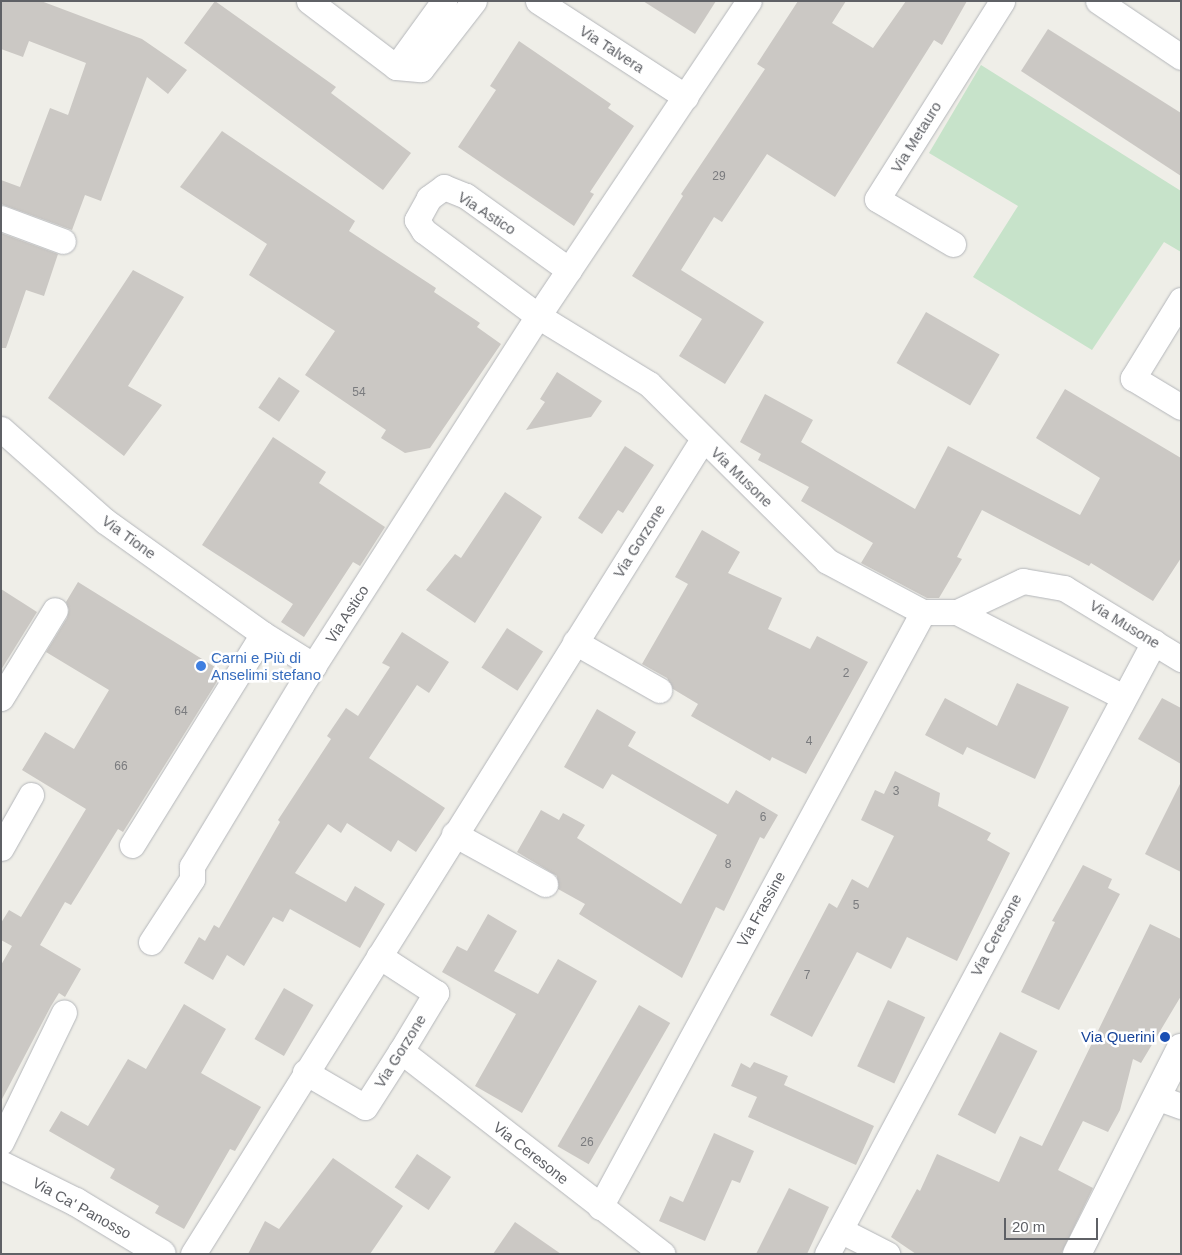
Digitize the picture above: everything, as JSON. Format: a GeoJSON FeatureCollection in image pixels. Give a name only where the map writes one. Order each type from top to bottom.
{"type":"FeatureCollection","features":[{"type":"Feature","properties":{"kind":"street"},"geometry":{"type":"LineString","coordinates":[[309,1],[396,67],[421,70],[474,1]]}},
{"type":"Feature","properties":{"kind":"street"},"geometry":{"type":"LineString","coordinates":[[396,67],[444,1]]}},
{"type":"Feature","properties":{"kind":"street","name":"Via Talvera"},"geometry":{"type":"LineString","coordinates":[[538,1],[686,97]]}},
{"type":"Feature","properties":{"kind":"street","name":"Via Astico"},"geometry":{"type":"LineString","coordinates":[[151,942],[192,879],[192,866],[314,666],[538,316],[749,1]]}},
{"type":"Feature","properties":{"kind":"street","name":"Via Metauro"},"geometry":{"type":"LineString","coordinates":[[953,244],[877,199],[1002,1]]}},
{"type":"Feature","properties":{"kind":"street"},"geometry":{"type":"LineString","coordinates":[[1098,1],[1181,57]]}},
{"type":"Feature","properties":{"kind":"street","name":"Via Astico"},"geometry":{"type":"LineString","coordinates":[[538,316],[424,231],[417,220],[429,198],[444,188],[466,196],[569,270]]}},
{"type":"Feature","properties":{"kind":"street"},"geometry":{"type":"LineString","coordinates":[[1,218],[63,241]]}},
{"type":"Feature","properties":{"kind":"street"},"geometry":{"type":"LineString","coordinates":[[1181,300],[1133,378],[1181,406]]}},
{"type":"Feature","properties":{"kind":"street","name":"Via Musone"},"geometry":{"type":"LineString","coordinates":[[538,316],[649,384],[827,561],[923,612],[956,612],[1023,581],[1064,588],[1181,659]]}},
{"type":"Feature","properties":{"kind":"street","name":"Via Tione"},"geometry":{"type":"LineString","coordinates":[[1,429],[105,521],[263,634],[314,666]]}},
{"type":"Feature","properties":{"kind":"street","name":"Via Gorzone"},"geometry":{"type":"LineString","coordinates":[[193,1254],[305,1072],[380,956],[454,834],[703,439]]}},
{"type":"Feature","properties":{"kind":"street"},"geometry":{"type":"LineString","coordinates":[[1,698],[56,610]]}},
{"type":"Feature","properties":{"kind":"street","name":"Via Frassine"},"geometry":{"type":"LineString","coordinates":[[600,1207],[923,612]]}},
{"type":"Feature","properties":{"kind":"street","name":"Via Musone"},"geometry":{"type":"LineString","coordinates":[[956,612],[1123,697]]}},
{"type":"Feature","properties":{"kind":"street"},"geometry":{"type":"LineString","coordinates":[[132,845],[263,634]]}},
{"type":"Feature","properties":{"kind":"street"},"geometry":{"type":"LineString","coordinates":[[575,642],[659,690]]}},
{"type":"Feature","properties":{"kind":"street","name":"Via Ceresone"},"geometry":{"type":"LineString","coordinates":[[827,1254],[842,1231],[1123,697],[1154,642]]}},
{"type":"Feature","properties":{"kind":"street"},"geometry":{"type":"LineString","coordinates":[[1,848],[31,796]]}},
{"type":"Feature","properties":{"kind":"street"},"geometry":{"type":"LineString","coordinates":[[454,834],[545,884]]}},
{"type":"Feature","properties":{"kind":"street","name":"Via Gorzone"},"geometry":{"type":"LineString","coordinates":[[305,1072],[365,1106],[401,1051],[436,993],[380,956]]}},
{"type":"Feature","properties":{"kind":"street"},"geometry":{"type":"LineString","coordinates":[[1,1142],[64,1012]]}},
{"type":"Feature","properties":{"kind":"street"},"geometry":{"type":"LineString","coordinates":[[1077,1254],[1181,1048]]}},
{"type":"Feature","properties":{"kind":"street","name":"Via Ceresone"},"geometry":{"type":"LineString","coordinates":[[401,1051],[663,1254]]}},
{"type":"Feature","properties":{"kind":"street"},"geometry":{"type":"LineString","coordinates":[[1156,1097],[1181,1106]]}},
{"type":"Feature","properties":{"kind":"street","name":"Via Ca' Panosso"},"geometry":{"type":"LineString","coordinates":[[1,1165],[76,1202],[162,1254]]}},
{"type":"Feature","properties":{"kind":"street"},"geometry":{"type":"LineString","coordinates":[[842,1231],[887,1254]]}},
{"type":"Feature","properties":{"kind":"green space"},"geometry":{"type":"Polygon","coordinates":[[[981,65],[1181,191],[1181,252],[1164,242],[1092,350],[973,277],[1018,206],[929,153],[981,65]]]}},
{"type":"Feature","properties":{"kind":"building"},"geometry":{"type":"Polygon","coordinates":[[[1,1],[41,1],[142,39],[187,70],[168,94],[147,77],[101,201],[85,195],[72,230],[1,204],[1,180],[20,187],[50,108],[68,115],[86,63],[29,41],[23,57],[1,49],[1,1]]]}},
{"type":"Feature","properties":{"kind":"building"},"geometry":{"type":"Polygon","coordinates":[[[215,1],[336,87],[331,93],[411,153],[383,190],[184,43],[215,1]]]}},
{"type":"Feature","properties":{"kind":"building"},"geometry":{"type":"Polygon","coordinates":[[[643,1],[716,1],[695,34],[643,1]]]}},
{"type":"Feature","properties":{"kind":"building"},"geometry":{"type":"Polygon","coordinates":[[[798,1],[846,1],[832,23],[873,48],[906,1],[967,1],[942,45],[934,40],[835,197],[767,154],[722,222],[714,217],[681,270],[764,322],[725,384],[679,356],[702,319],[632,276],[683,196],[681,194],[765,69],[757,64],[798,1]]]}},
{"type":"Feature","properties":{"kind":"building"},"geometry":{"type":"Polygon","coordinates":[[[1048,29],[1181,113],[1181,176],[1021,71],[1048,29]]]}},
{"type":"Feature","properties":{"kind":"building"},"geometry":{"type":"Polygon","coordinates":[[[519,41],[611,104],[608,108],[634,126],[590,192],[594,194],[574,226],[458,147],[496,90],[490,86],[519,41]]]}},
{"type":"Feature","properties":{"kind":"building"},"geometry":{"type":"Polygon","coordinates":[[[222,131],[355,221],[349,231],[436,288],[434,292],[480,323],[477,327],[501,344],[430,448],[405,453],[381,438],[386,430],[305,375],[335,331],[249,275],[267,244],[180,187],[222,131]]]}},
{"type":"Feature","properties":{"kind":"building"},"geometry":{"type":"Polygon","coordinates":[[[1,233],[58,254],[44,296],[26,290],[6,348],[1,348],[1,233]]]}},
{"type":"Feature","properties":{"kind":"building"},"geometry":{"type":"Polygon","coordinates":[[[133,270],[184,297],[128,386],[162,405],[124,456],[48,398],[133,270]]]}},
{"type":"Feature","properties":{"kind":"building"},"geometry":{"type":"Polygon","coordinates":[[[926,312],[1000,355],[970,406],[896,363],[926,312]]]}},
{"type":"Feature","properties":{"kind":"building"},"geometry":{"type":"Polygon","coordinates":[[[557,372],[602,401],[591,417],[526,430],[545,402],[540,399],[557,372]]]}},
{"type":"Feature","properties":{"kind":"building"},"geometry":{"type":"Polygon","coordinates":[[[279,377],[300,391],[279,422],[258,408],[279,377]]]}},
{"type":"Feature","properties":{"kind":"building"},"geometry":{"type":"Polygon","coordinates":[[[1065,389],[1181,458],[1181,558],[1153,601],[1091,563],[1089,566],[982,510],[957,557],[962,559],[939,598],[927,598],[861,563],[873,543],[801,501],[809,487],[758,460],[761,454],[740,442],[765,394],[813,420],[801,442],[915,509],[948,446],[1080,515],[1100,478],[1036,438],[1065,389]]]}},
{"type":"Feature","properties":{"kind":"building"},"geometry":{"type":"Polygon","coordinates":[[[273,437],[326,472],[319,483],[385,527],[360,566],[353,562],[304,637],[281,622],[293,604],[202,545],[273,437]]]}},
{"type":"Feature","properties":{"kind":"building"},"geometry":{"type":"Polygon","coordinates":[[[625,446],[654,465],[623,513],[618,510],[602,534],[578,518],[625,446]]]}},
{"type":"Feature","properties":{"kind":"building"},"geometry":{"type":"Polygon","coordinates":[[[505,492],[542,517],[475,623],[426,590],[455,554],[461,558],[505,492]]]}},
{"type":"Feature","properties":{"kind":"building"},"geometry":{"type":"Polygon","coordinates":[[[702,530],[740,552],[728,573],[782,598],[768,629],[810,649],[817,636],[868,662],[806,774],[772,757],[770,761],[691,716],[698,704],[673,689],[667,678],[642,664],[688,584],[675,577],[702,530]]]}},
{"type":"Feature","properties":{"kind":"building"},"geometry":{"type":"Polygon","coordinates":[[[78,582],[223,672],[123,832],[118,829],[71,905],[65,902],[40,945],[81,969],[65,997],[59,993],[51,1006],[1,1101],[1,965],[12,946],[1,940],[1,923],[9,910],[21,917],[86,809],[22,770],[45,732],[74,749],[109,690],[46,652],[67,618],[69,610],[66,602],[78,582]]]}},
{"type":"Feature","properties":{"kind":"building"},"geometry":{"type":"Polygon","coordinates":[[[1,589],[37,612],[1,670],[1,589]]]}},
{"type":"Feature","properties":{"kind":"building"},"geometry":{"type":"Polygon","coordinates":[[[507,628],[543,651],[517,691],[481,667],[507,628]]]}},
{"type":"Feature","properties":{"kind":"building"},"geometry":{"type":"Polygon","coordinates":[[[402,632],[449,662],[429,693],[417,685],[369,758],[445,808],[416,852],[398,840],[391,852],[347,823],[341,833],[328,824],[295,873],[346,902],[355,886],[385,904],[360,948],[290,909],[283,922],[273,917],[244,966],[227,955],[213,980],[184,963],[199,937],[205,941],[214,925],[219,928],[280,822],[278,820],[331,739],[327,736],[346,708],[358,716],[390,667],[382,663],[402,632]]]}},
{"type":"Feature","properties":{"kind":"building"},"geometry":{"type":"Polygon","coordinates":[[[1017,683],[1069,707],[1035,779],[967,747],[963,755],[925,735],[945,698],[997,726],[1017,683]]]}},
{"type":"Feature","properties":{"kind":"building"},"geometry":{"type":"Polygon","coordinates":[[[1162,698],[1181,708],[1181,764],[1138,739],[1162,698]]]}},
{"type":"Feature","properties":{"kind":"building"},"geometry":{"type":"Polygon","coordinates":[[[597,709],[636,732],[628,746],[728,804],[736,790],[778,815],[764,839],[760,837],[724,911],[716,907],[682,978],[579,914],[585,904],[558,889],[557,876],[517,852],[541,810],[559,820],[563,813],[585,825],[577,838],[681,904],[717,835],[612,774],[603,789],[564,767],[597,709]]]}},
{"type":"Feature","properties":{"kind":"building"},"geometry":{"type":"Polygon","coordinates":[[[895,771],[940,793],[938,806],[991,833],[987,840],[1010,853],[957,961],[907,937],[891,969],[857,952],[812,1037],[770,1015],[829,903],[837,908],[852,879],[868,888],[894,836],[861,820],[875,790],[884,794],[895,771]]]}},
{"type":"Feature","properties":{"kind":"building"},"geometry":{"type":"Polygon","coordinates":[[[1181,782],[1181,872],[1145,854],[1181,782]]]}},
{"type":"Feature","properties":{"kind":"building"},"geometry":{"type":"Polygon","coordinates":[[[1083,865],[1112,879],[1108,888],[1120,894],[1059,1010],[1021,992],[1055,922],[1052,921],[1083,865]]]}},
{"type":"Feature","properties":{"kind":"building"},"geometry":{"type":"Polygon","coordinates":[[[488,914],[517,931],[494,971],[538,994],[558,959],[597,981],[522,1113],[475,1086],[516,1014],[442,972],[457,946],[467,951],[488,914]]]}},
{"type":"Feature","properties":{"kind":"building"},"geometry":{"type":"Polygon","coordinates":[[[1150,924],[1181,939],[1181,996],[1141,1063],[1133,1059],[1120,1110],[1108,1132],[1083,1121],[1058,1170],[1093,1188],[1061,1254],[916,1254],[891,1237],[917,1189],[920,1191],[937,1154],[999,1182],[1020,1136],[1042,1146],[1150,924]]]}},
{"type":"Feature","properties":{"kind":"building"},"geometry":{"type":"Polygon","coordinates":[[[284,988],[313,1005],[284,1056],[255,1039],[284,988]]]}},
{"type":"Feature","properties":{"kind":"building"},"geometry":{"type":"Polygon","coordinates":[[[888,1000],[925,1017],[894,1083],[857,1066],[888,1000]]]}},
{"type":"Feature","properties":{"kind":"building"},"geometry":{"type":"Polygon","coordinates":[[[184,1004],[226,1029],[201,1073],[261,1107],[235,1151],[230,1149],[184,1229],[155,1213],[159,1206],[110,1178],[115,1169],[49,1131],[61,1111],[88,1126],[128,1059],[146,1069],[184,1004]]]}},
{"type":"Feature","properties":{"kind":"building"},"geometry":{"type":"Polygon","coordinates":[[[639,1005],[670,1023],[589,1164],[558,1146],[639,1005]]]}},
{"type":"Feature","properties":{"kind":"building"},"geometry":{"type":"Polygon","coordinates":[[[1000,1032],[1037,1051],[995,1134],[958,1115],[1000,1032]]]}},
{"type":"Feature","properties":{"kind":"building"},"geometry":{"type":"Polygon","coordinates":[[[754,1062],[788,1076],[784,1085],[874,1126],[856,1165],[748,1117],[757,1097],[731,1086],[741,1063],[750,1068],[754,1062]]]}},
{"type":"Feature","properties":{"kind":"building"},"geometry":{"type":"Polygon","coordinates":[[[714,1133],[754,1151],[740,1183],[732,1180],[705,1241],[659,1221],[670,1196],[683,1202],[714,1133]]]}},
{"type":"Feature","properties":{"kind":"building"},"geometry":{"type":"Polygon","coordinates":[[[417,1154],[451,1177],[429,1210],[395,1187],[417,1154]]]}},
{"type":"Feature","properties":{"kind":"building"},"geometry":{"type":"Polygon","coordinates":[[[333,1158],[403,1206],[370,1254],[248,1254],[265,1221],[279,1229],[333,1158]]]}},
{"type":"Feature","properties":{"kind":"building"},"geometry":{"type":"Polygon","coordinates":[[[789,1188],[829,1207],[807,1254],[756,1254],[789,1188]]]}},
{"type":"Feature","properties":{"kind":"building"},"geometry":{"type":"Polygon","coordinates":[[[515,1222],[561,1254],[493,1254],[515,1222]]]}},
{"type":"Feature","properties":{"kind":"place","name":"Carni e Più di Anselimi stefano"},"geometry":{"type":"Point","coordinates":[201,666]}},
{"type":"Feature","properties":{"kind":"place","name":"Via Querini"},"geometry":{"type":"Point","coordinates":[1165,1037]}}]}
